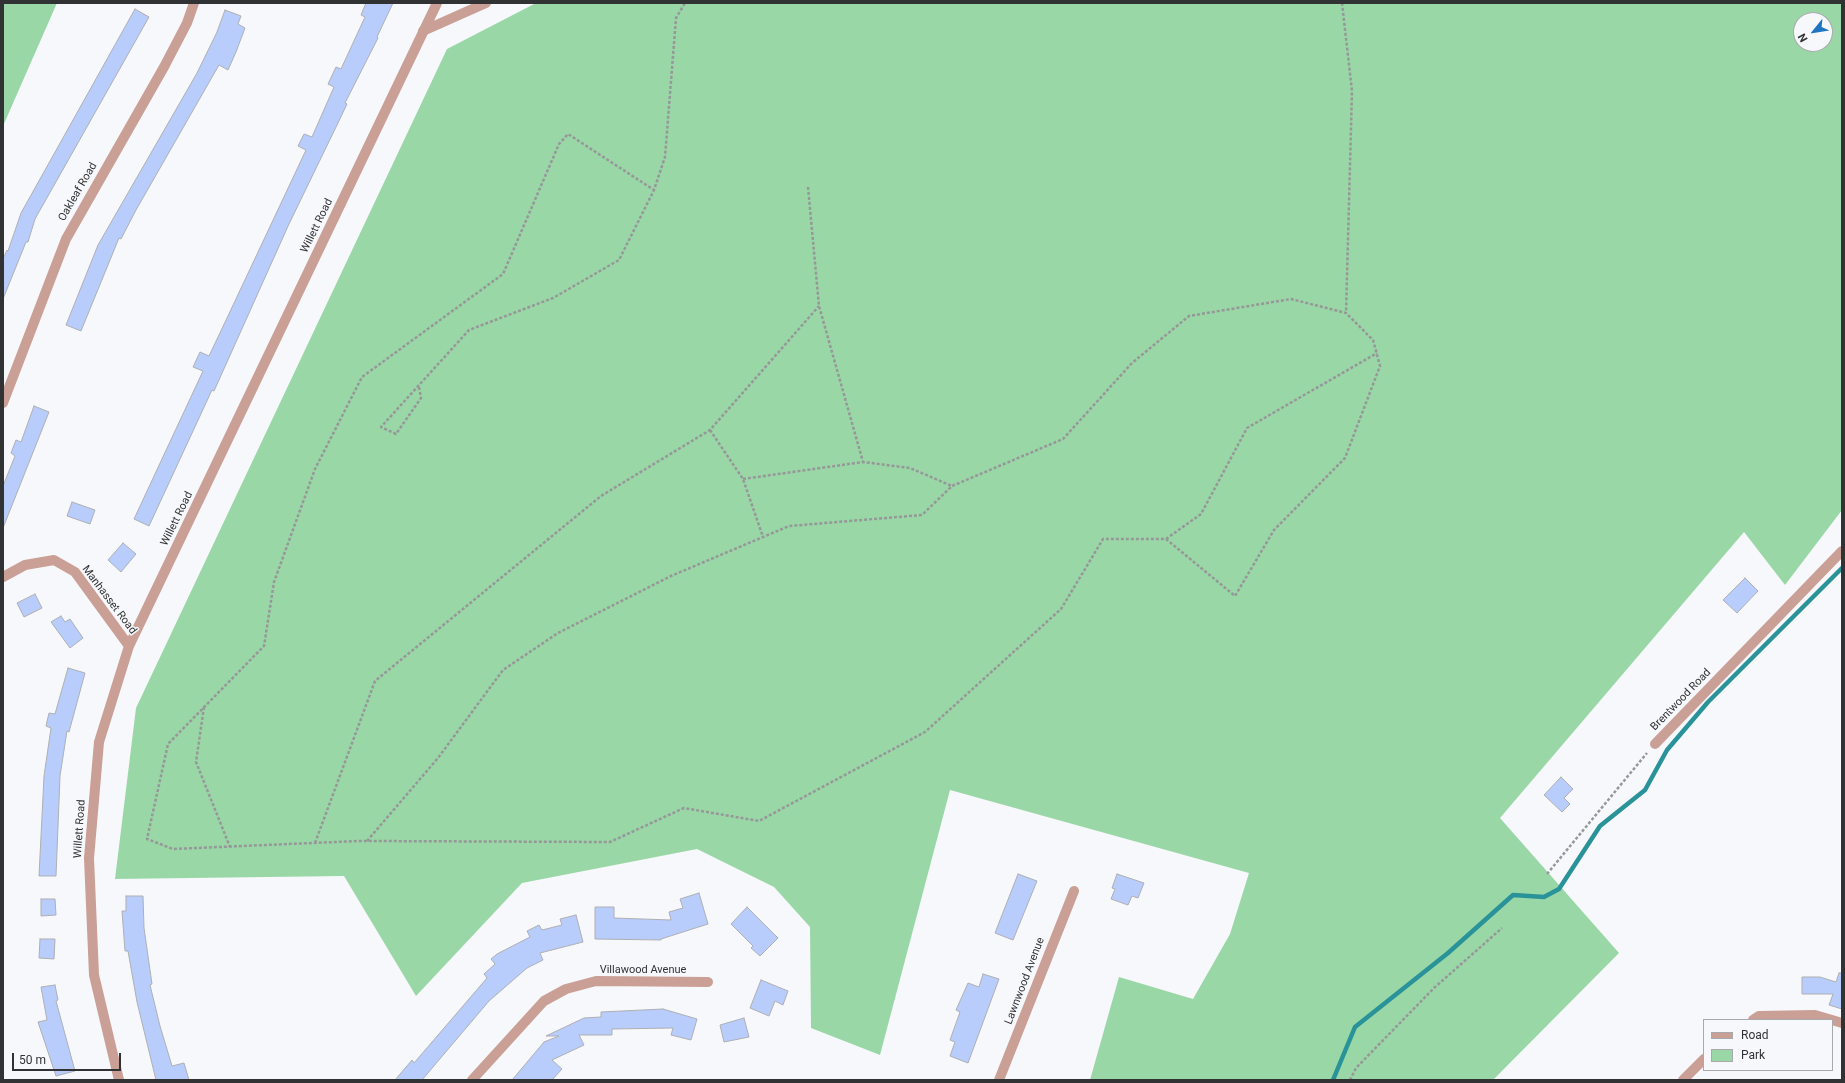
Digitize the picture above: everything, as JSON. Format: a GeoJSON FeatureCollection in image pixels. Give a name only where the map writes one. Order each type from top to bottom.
{"type":"FeatureCollection","features":[{"type":"Feature","properties":{"kind":"street","name":"Oakleaf Road"},"geometry":{"type":"LineString","coordinates":[[3,403],[66,239],[164,67],[187,23],[194,3]]}},
{"type":"Feature","properties":{"kind":"street","name":"Willett Road"},"geometry":{"type":"LineString","coordinates":[[119,1080],[94,975],[89,858],[99,742],[129,646],[437,3]]}},
{"type":"Feature","properties":{"kind":"street"},"geometry":{"type":"LineString","coordinates":[[423,31],[486,3]]}},
{"type":"Feature","properties":{"kind":"street","name":"Brentwood Road"},"geometry":{"type":"LineString","coordinates":[[1655,744],[1842,551]]}},
{"type":"Feature","properties":{"kind":"street","name":"Manhasset Road"},"geometry":{"type":"LineString","coordinates":[[3,577],[25,565],[54,560],[75,572],[129,646]]}},
{"type":"Feature","properties":{"kind":"street","name":"Lawnwood Avenue"},"geometry":{"type":"LineString","coordinates":[[999,1080],[1074,891]]}},
{"type":"Feature","properties":{"kind":"street","name":"Villawood Avenue"},"geometry":{"type":"LineString","coordinates":[[472,1080],[544,1001],[566,988],[596,981],[708,982]]}},
{"type":"Feature","properties":{"kind":"street"},"geometry":{"type":"LineString","coordinates":[[1754,1019],[1759,1016],[1815,1015],[1829,1019]]}},
{"type":"Feature","properties":{"kind":"street"},"geometry":{"type":"LineString","coordinates":[[1683,1080],[1703,1060]]}},
{"type":"Feature","properties":{"kind":"path"},"geometry":{"type":"LineString","coordinates":[[419,387],[421,398],[396,434],[381,427],[419,387],[469,330],[553,298],[619,260],[654,190],[665,157],[676,18],[685,3]]}},
{"type":"Feature","properties":{"kind":"path"},"geometry":{"type":"LineString","coordinates":[[1342,3],[1352,91],[1346,313]]}},
{"type":"Feature","properties":{"kind":"path"},"geometry":{"type":"LineString","coordinates":[[654,190],[568,134],[559,144],[503,274],[362,377],[312,476],[274,582],[264,646],[168,744],[147,839],[174,849],[367,841],[610,842],[684,808],[759,821],[925,732],[1061,609],[1104,539],[1166,539],[1201,514],[1247,428],[1377,353]]}},
{"type":"Feature","properties":{"kind":"path"},"geometry":{"type":"LineString","coordinates":[[808,187],[819,306],[863,462]]}},
{"type":"Feature","properties":{"kind":"path"},"geometry":{"type":"LineString","coordinates":[[367,841],[438,758],[503,670],[566,629],[671,576],[789,526],[922,515],[952,486],[1063,438],[1132,363],[1189,316],[1291,299],[1346,313],[1373,340],[1380,366],[1345,458],[1274,530],[1235,596],[1166,539]]}},
{"type":"Feature","properties":{"kind":"path"},"geometry":{"type":"LineString","coordinates":[[315,843],[375,681],[601,496],[710,430],[819,306]]}},
{"type":"Feature","properties":{"kind":"path"},"geometry":{"type":"LineString","coordinates":[[710,430],[743,479],[763,537]]}},
{"type":"Feature","properties":{"kind":"path"},"geometry":{"type":"LineString","coordinates":[[743,479],[863,462],[910,468],[952,486]]}},
{"type":"Feature","properties":{"kind":"path"},"geometry":{"type":"LineString","coordinates":[[204,707],[196,762],[230,846]]}},
{"type":"Feature","properties":{"kind":"path","name":"Brentwood Road"},"geometry":{"type":"LineString","coordinates":[[1547,874],[1655,744]]}},
{"type":"Feature","properties":{"kind":"path"},"geometry":{"type":"LineString","coordinates":[[1350,1080],[1356,1068],[1434,988],[1502,928]]}},
{"type":"Feature","properties":{"kind":"green space"},"geometry":{"type":"Polygon","coordinates":[[[3,3],[57,3],[3,126],[3,3]]]}},
{"type":"Feature","properties":{"kind":"green space"},"geometry":{"type":"Polygon","coordinates":[[[536,3],[1842,3],[1842,510],[1785,585],[1744,532],[1500,818],[1619,953],[1493,1080],[1090,1080],[1119,977],[1193,999],[1230,934],[1249,873],[950,790],[880,1055],[811,1028],[810,927],[774,887],[697,849],[522,883],[416,996],[344,876],[115,879],[136,708],[447,49],[536,3]]]}},
{"type":"Feature","properties":{"kind":"building"},"geometry":{"type":"Polygon","coordinates":[[[366,3],[393,3],[377,37],[378,38],[345,103],[347,104],[289,224],[214,391],[212,390],[149,526],[134,519],[203,371],[193,367],[200,352],[209,356],[306,150],[298,146],[304,134],[312,137],[334,87],[328,84],[336,67],[341,69],[365,17],[361,15],[366,3]]]}},
{"type":"Feature","properties":{"kind":"building"},"geometry":{"type":"Polygon","coordinates":[[[135,9],[149,17],[35,219],[28,242],[26,242],[3,299],[3,259],[7,250],[8,251],[21,213],[135,9]]]}},
{"type":"Feature","properties":{"kind":"building"},"geometry":{"type":"Polygon","coordinates":[[[225,10],[241,16],[238,24],[245,28],[228,70],[219,65],[121,239],[119,238],[81,331],[66,325],[98,245],[197,73],[217,32],[225,10]]]}},
{"type":"Feature","properties":{"kind":"building"},"geometry":{"type":"Polygon","coordinates":[[[34,406],[49,412],[3,528],[3,486],[15,456],[11,453],[16,440],[21,442],[34,406]]]}},
{"type":"Feature","properties":{"kind":"building"},"geometry":{"type":"Polygon","coordinates":[[[72,502],[95,510],[90,524],[67,516],[72,502]]]}},
{"type":"Feature","properties":{"kind":"building"},"geometry":{"type":"Polygon","coordinates":[[[123,543],[136,554],[121,572],[108,560],[123,543]]]}},
{"type":"Feature","properties":{"kind":"building"},"geometry":{"type":"Polygon","coordinates":[[[1745,578],[1758,591],[1737,613],[1723,600],[1745,578]]]}},
{"type":"Feature","properties":{"kind":"building"},"geometry":{"type":"Polygon","coordinates":[[[35,594],[42,608],[24,617],[17,603],[35,594]]]}},
{"type":"Feature","properties":{"kind":"building"},"geometry":{"type":"Polygon","coordinates":[[[61,616],[65,622],[70,619],[83,638],[70,648],[51,622],[61,616]]]}},
{"type":"Feature","properties":{"kind":"building"},"geometry":{"type":"Polygon","coordinates":[[[68,668],[85,673],[69,732],[67,731],[60,776],[56,876],[39,876],[44,776],[51,728],[46,726],[49,713],[55,714],[68,668]]]}},
{"type":"Feature","properties":{"kind":"building"},"geometry":{"type":"Polygon","coordinates":[[[1561,777],[1573,789],[1564,798],[1570,804],[1562,812],[1544,795],[1561,777]]]}},
{"type":"Feature","properties":{"kind":"building"},"geometry":{"type":"Polygon","coordinates":[[[1018,874],[1037,881],[1013,940],[995,933],[1018,874]]]}},
{"type":"Feature","properties":{"kind":"building"},"geometry":{"type":"Polygon","coordinates":[[[1117,874],[1144,883],[1138,898],[1132,896],[1128,905],[1111,899],[1115,889],[1112,888],[1117,874]]]}},
{"type":"Feature","properties":{"kind":"building"},"geometry":{"type":"Polygon","coordinates":[[[699,893],[708,924],[661,940],[595,939],[595,907],[614,907],[614,918],[671,920],[669,912],[683,908],[680,899],[699,893]]]}},
{"type":"Feature","properties":{"kind":"building"},"geometry":{"type":"Polygon","coordinates":[[[126,896],[143,896],[144,928],[152,984],[150,985],[160,1026],[172,1066],[184,1063],[189,1080],[156,1080],[137,1002],[128,951],[125,951],[122,911],[126,911],[126,896]]]}},
{"type":"Feature","properties":{"kind":"building"},"geometry":{"type":"Polygon","coordinates":[[[41,899],[55,899],[56,915],[41,916],[41,899]]]}},
{"type":"Feature","properties":{"kind":"building"},"geometry":{"type":"Polygon","coordinates":[[[747,907],[778,938],[760,956],[751,948],[753,946],[731,924],[747,907]]]}},
{"type":"Feature","properties":{"kind":"building"},"geometry":{"type":"Polygon","coordinates":[[[576,915],[583,942],[540,953],[543,960],[527,968],[489,1001],[422,1080],[395,1080],[412,1060],[414,1063],[487,978],[484,974],[495,964],[491,959],[497,954],[530,937],[527,931],[539,925],[542,930],[562,925],[560,919],[576,915]]]}},
{"type":"Feature","properties":{"kind":"building"},"geometry":{"type":"Polygon","coordinates":[[[40,939],[55,939],[54,959],[39,958],[40,939]]]}},
{"type":"Feature","properties":{"kind":"building"},"geometry":{"type":"Polygon","coordinates":[[[1839,973],[1842,973],[1842,1009],[1829,1005],[1833,994],[1802,994],[1802,977],[1820,977],[1836,982],[1839,973]]]}},
{"type":"Feature","properties":{"kind":"building"},"geometry":{"type":"Polygon","coordinates":[[[983,974],[999,979],[968,1063],[950,1056],[955,1042],[950,1040],[960,1012],[956,1010],[968,983],[979,987],[983,974]]]}},
{"type":"Feature","properties":{"kind":"building"},"geometry":{"type":"Polygon","coordinates":[[[761,980],[788,991],[783,1005],[775,1001],[769,1016],[750,1008],[761,980]]]}},
{"type":"Feature","properties":{"kind":"building"},"geometry":{"type":"Polygon","coordinates":[[[55,985],[58,1000],[56,1001],[75,1071],[56,1076],[38,1022],[47,1020],[41,987],[55,985]]]}},
{"type":"Feature","properties":{"kind":"building"},"geometry":{"type":"Polygon","coordinates":[[[663,1009],[697,1019],[691,1040],[671,1035],[673,1028],[612,1029],[612,1035],[579,1035],[584,1045],[552,1060],[562,1069],[552,1080],[512,1080],[544,1042],[559,1036],[546,1036],[584,1018],[601,1017],[601,1012],[663,1009]]]}},
{"type":"Feature","properties":{"kind":"building"},"geometry":{"type":"Polygon","coordinates":[[[744,1018],[749,1037],[724,1042],[720,1025],[744,1018]]]}},
{"type":"Feature","properties":{"kind":"waterway"},"geometry":{"type":"LineString","coordinates":[[1333,1080],[1355,1027],[1448,953],[1513,895],[1544,897],[1559,889],[1600,826],[1645,790],[1667,750],[1708,702],[1842,568]]}}]}
